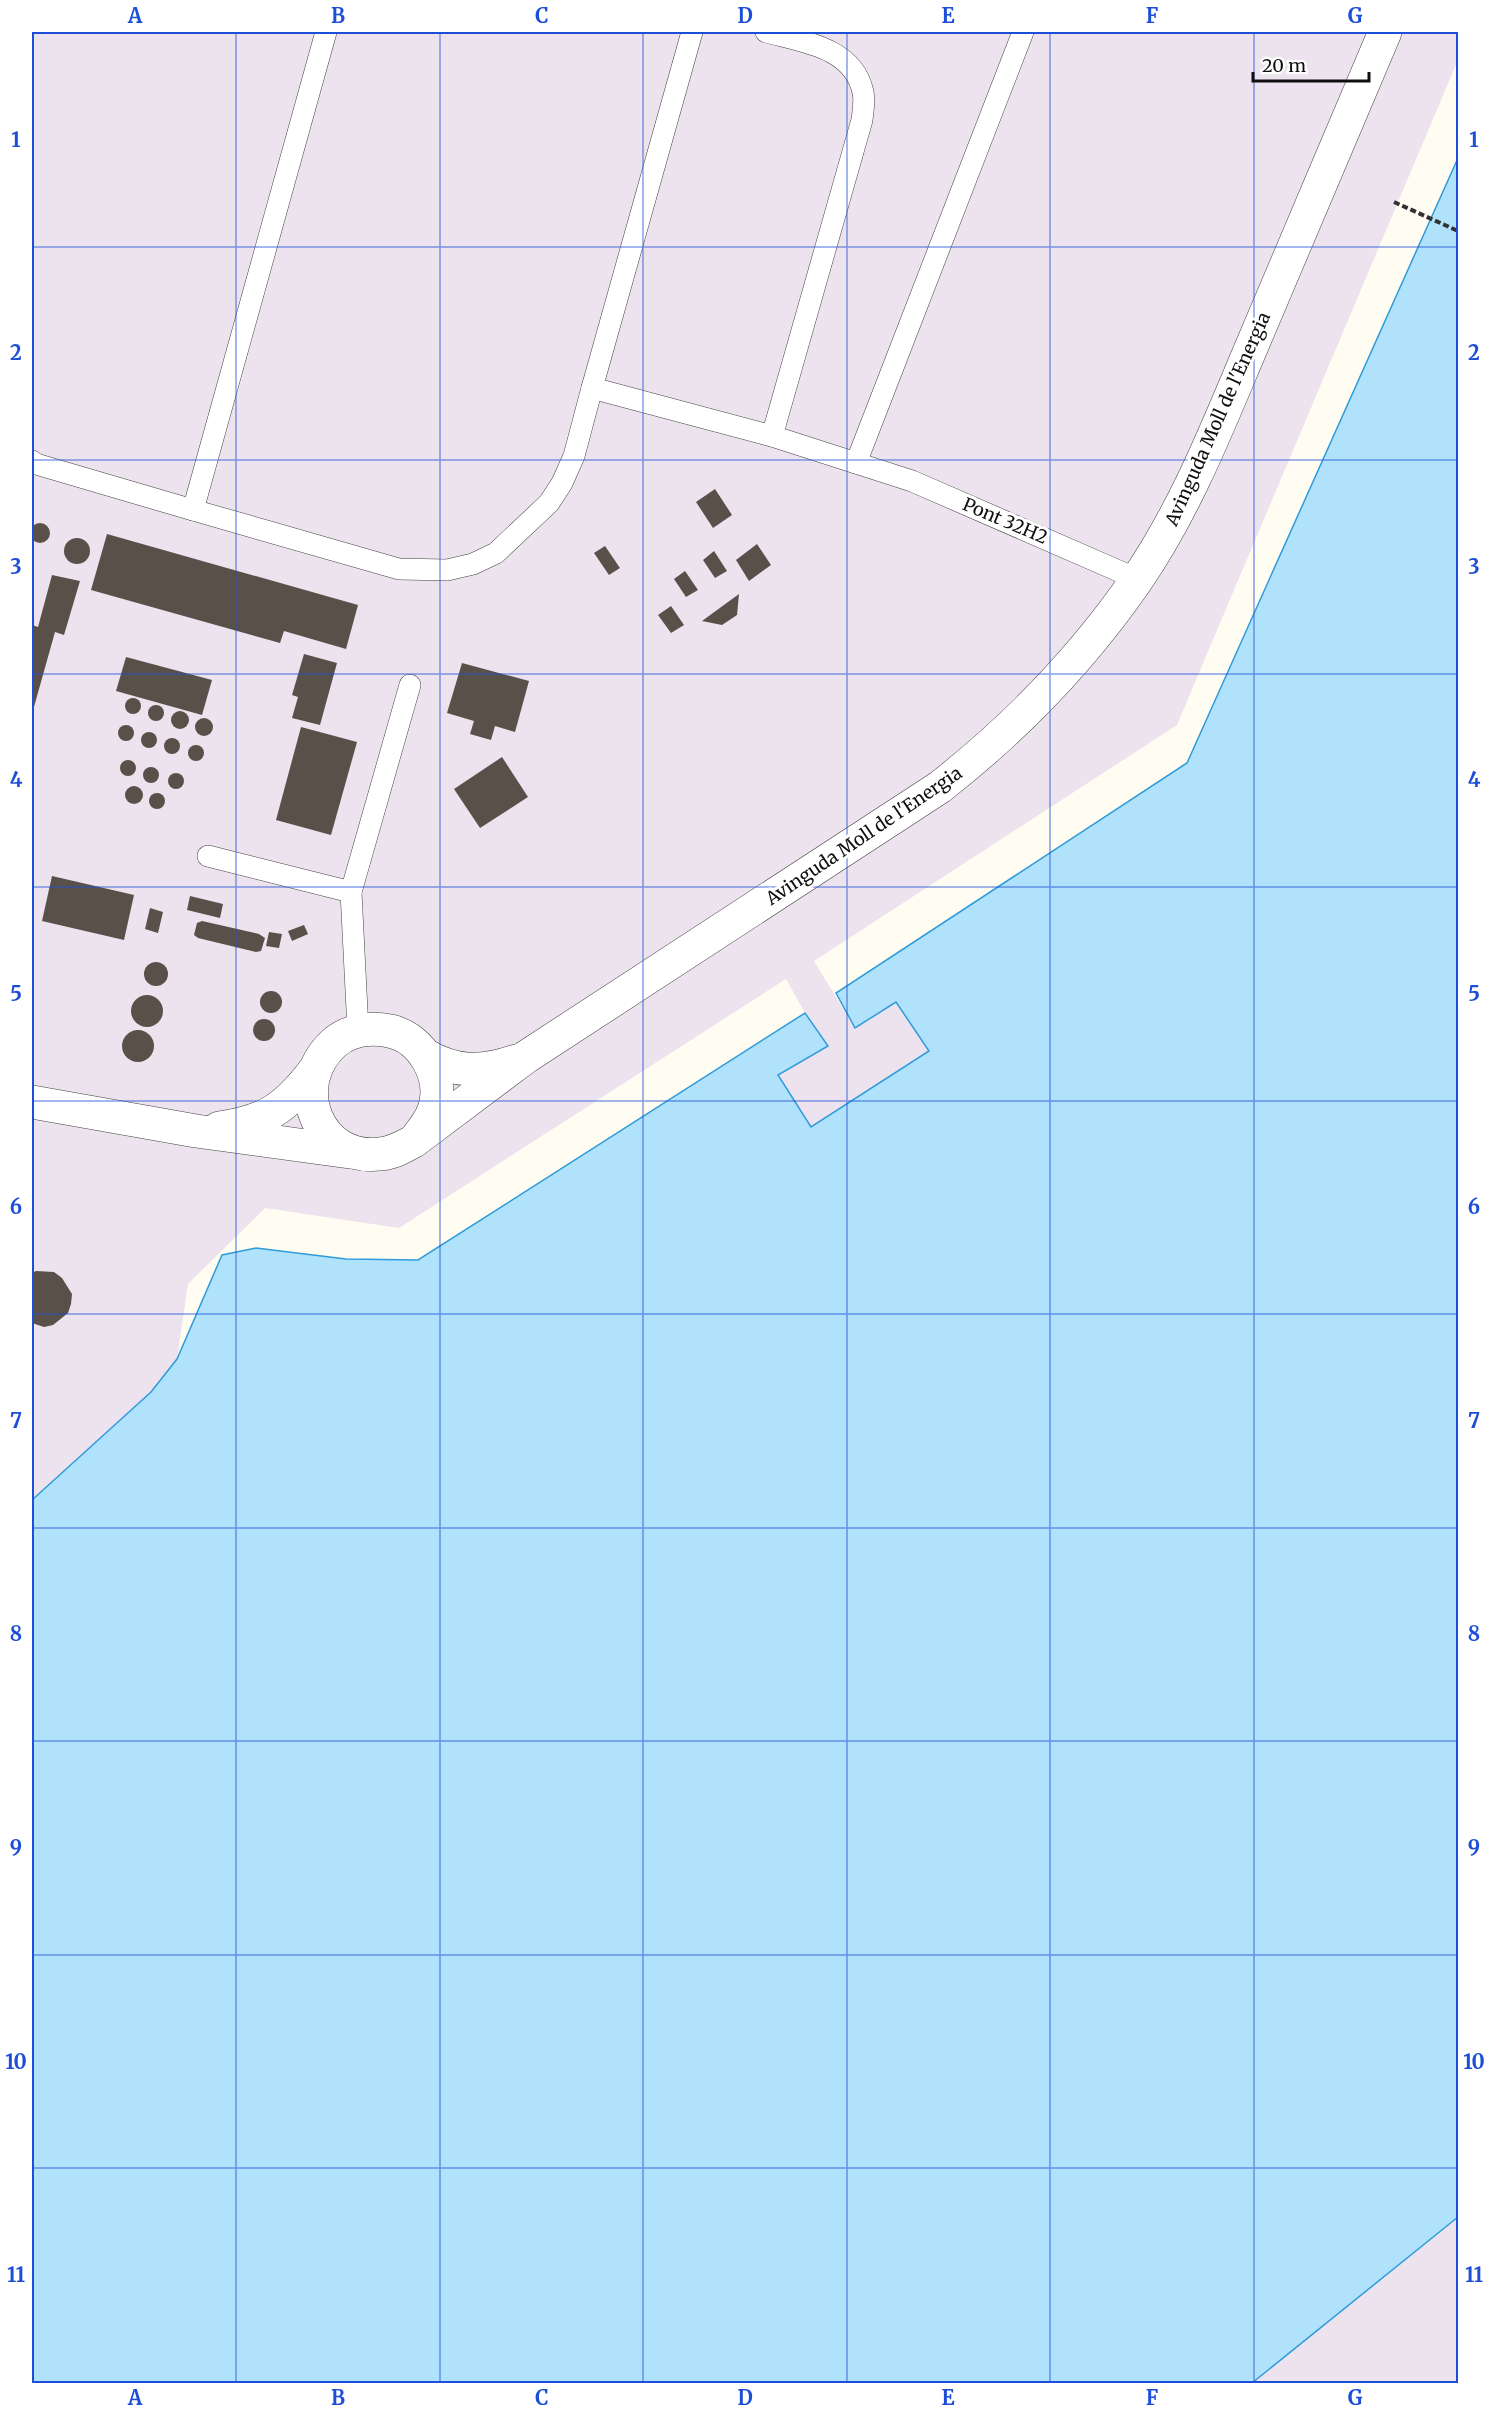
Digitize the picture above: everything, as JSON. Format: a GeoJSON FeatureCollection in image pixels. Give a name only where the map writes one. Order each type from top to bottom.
{"type":"FeatureCollection","features":[{"type":"Feature","properties":{"kind":"street","name":"Avinguda Moll de l'Energia"},"geometry":{"type":"LineString","coordinates":[[314,1071],[310,1092],[314,1113],[324,1131],[340,1145],[360,1153],[379,1155],[397,1150],[526,1058],[940,788],[986,750],[1066,670],[1103,626],[1137,579],[1175,515],[1211,442],[1385,32]]}},
{"type":"Feature","properties":{"kind":"street","name":"Avinguda Moll de l'Energia"},"geometry":{"type":"LineString","coordinates":[[358,1030],[377,1029],[396,1032],[412,1041],[425,1054],[442,1065],[460,1069],[498,1067],[526,1058]]}},
{"type":"Feature","properties":{"kind":"street"},"geometry":{"type":"LineString","coordinates":[[196,1131],[236,1125],[277,1110],[294,1096],[314,1071],[324,1053],[339,1039],[358,1030]]}},
{"type":"Feature","properties":{"kind":"street","name":"Avinguda Moll de l'Energia"},"geometry":{"type":"LineString","coordinates":[[414,1140],[426,1126],[435,1109],[437,1090],[434,1072],[425,1054]]}},
{"type":"Feature","properties":{"kind":"street"},"geometry":{"type":"LineString","coordinates":[[32,1102],[196,1131],[360,1153]]}},
{"type":"Feature","properties":{"kind":"lane"},"geometry":{"type":"LineString","coordinates":[[193,510],[326,32]]}},
{"type":"Feature","properties":{"kind":"lane"},"geometry":{"type":"LineString","coordinates":[[32,461],[399,569],[447,570],[473,564],[496,553],[549,503],[562,483],[574,456],[692,32]]}},
{"type":"Feature","properties":{"kind":"lane"},"geometry":{"type":"LineString","coordinates":[[766,32],[829,49],[844,59],[858,76],[864,94],[862,120],[772,436]]}},
{"type":"Feature","properties":{"kind":"lane"},"geometry":{"type":"LineString","coordinates":[[856,463],[1023,32]]}},
{"type":"Feature","properties":{"kind":"lane","name":"Pont 32H2"},"geometry":{"type":"LineString","coordinates":[[592,388],[772,436],[856,463],[934,491],[1137,579]]}},
{"type":"Feature","properties":{"kind":"lane"},"geometry":{"type":"LineString","coordinates":[[358,1030],[351,892],[410,685]]}},
{"type":"Feature","properties":{"kind":"lane"},"geometry":{"type":"LineString","coordinates":[[207,856],[351,892]]}},
{"type":"Feature","properties":{"kind":"path"},"geometry":{"type":"LineString","coordinates":[[1394,202],[1458,231]]}},
{"type":"Feature","properties":{"kind":"shaded area"},"geometry":{"type":"Polygon","coordinates":[[[32,32],[1458,32],[1458,60],[1177,725],[814,961],[855,1028],[896,1001],[930,1051],[811,1127],[778,1075],[827,1045],[805,1013],[786,979],[399,1228],[265,1208],[188,1284],[177,1359],[151,1392],[32,1500],[32,32]]]}},
{"type":"Feature","properties":{"kind":"shaded area"},"geometry":{"type":"Polygon","coordinates":[[[1458,2217],[1458,2383],[1252,2383],[1458,2217]]]}},
{"type":"Feature","properties":{"kind":"water"},"geometry":{"type":"Polygon","coordinates":[[[1458,158],[1458,2217],[1252,2383],[32,2383],[32,1500],[151,1392],[177,1359],[222,1255],[256,1248],[346,1259],[418,1260],[805,1013],[828,1046],[778,1075],[811,1127],[929,1051],[896,1002],[855,1028],[836,993],[1187,763],[1458,158]]]}},
{"type":"Feature","properties":{"kind":"building"},"geometry":{"type":"Polygon","coordinates":[[[715,489],[732,515],[713,528],[696,502],[715,489]]]}},
{"type":"Feature","properties":{"kind":"building"},"geometry":{"type":"Polygon","coordinates":[[[40,523],[47,526],[50,533],[47,540],[40,543],[33,540],[30,533],[33,526],[40,523]]]}},
{"type":"Feature","properties":{"kind":"building"},"geometry":{"type":"Polygon","coordinates":[[[107,534],[358,605],[346,649],[284,631],[280,643],[91,590],[107,534]]]}},
{"type":"Feature","properties":{"kind":"building"},"geometry":{"type":"Polygon","coordinates":[[[77,538],[86,542],[90,551],[86,560],[77,564],[68,560],[64,551],[68,542],[77,538]]]}},
{"type":"Feature","properties":{"kind":"building"},"geometry":{"type":"Polygon","coordinates":[[[757,544],[771,565],[749,581],[736,560],[757,544]]]}},
{"type":"Feature","properties":{"kind":"building"},"geometry":{"type":"Polygon","coordinates":[[[605,546],[620,568],[609,575],[594,553],[605,546]]]}},
{"type":"Feature","properties":{"kind":"building"},"geometry":{"type":"Polygon","coordinates":[[[714,551],[727,571],[715,578],[703,560],[714,551]]]}},
{"type":"Feature","properties":{"kind":"building"},"geometry":{"type":"Polygon","coordinates":[[[685,571],[698,590],[686,597],[674,579],[685,571]]]}},
{"type":"Feature","properties":{"kind":"building"},"geometry":{"type":"Polygon","coordinates":[[[52,575],[80,581],[64,635],[55,632],[32,714],[32,625],[38,627],[52,575]]]}},
{"type":"Feature","properties":{"kind":"building"},"geometry":{"type":"Polygon","coordinates":[[[739,594],[737,615],[722,625],[702,621],[739,594]]]}},
{"type":"Feature","properties":{"kind":"building"},"geometry":{"type":"Polygon","coordinates":[[[671,606],[684,625],[671,633],[658,615],[671,606]]]}},
{"type":"Feature","properties":{"kind":"building"},"geometry":{"type":"Polygon","coordinates":[[[304,654],[337,663],[320,725],[292,718],[298,697],[292,695],[304,654]]]}},
{"type":"Feature","properties":{"kind":"building"},"geometry":{"type":"Polygon","coordinates":[[[126,657],[212,680],[202,715],[116,691],[126,657]]]}},
{"type":"Feature","properties":{"kind":"building"},"geometry":{"type":"Polygon","coordinates":[[[462,663],[529,681],[515,732],[495,726],[491,740],[470,734],[474,721],[447,713],[462,663]]]}},
{"type":"Feature","properties":{"kind":"building"},"geometry":{"type":"Polygon","coordinates":[[[130,698],[136,698],[141,706],[139,712],[130,714],[125,709],[125,703],[130,698]]]}},
{"type":"Feature","properties":{"kind":"building"},"geometry":{"type":"Polygon","coordinates":[[[153,705],[159,705],[164,713],[162,719],[153,721],[148,716],[148,710],[153,705]]]}},
{"type":"Feature","properties":{"kind":"building"},"geometry":{"type":"Polygon","coordinates":[[[180,711],[186,714],[189,720],[186,726],[180,729],[174,726],[171,720],[174,714],[180,711]]]}},
{"type":"Feature","properties":{"kind":"building"},"geometry":{"type":"Polygon","coordinates":[[[204,718],[210,721],[213,727],[210,733],[204,736],[198,733],[195,727],[198,721],[204,718]]]}},
{"type":"Feature","properties":{"kind":"building"},"geometry":{"type":"Polygon","coordinates":[[[123,725],[129,725],[134,733],[132,739],[123,741],[118,736],[118,730],[123,725]]]}},
{"type":"Feature","properties":{"kind":"building"},"geometry":{"type":"Polygon","coordinates":[[[301,727],[357,742],[331,835],[276,820],[301,727]]]}},
{"type":"Feature","properties":{"kind":"building"},"geometry":{"type":"Polygon","coordinates":[[[146,732],[152,732],[157,740],[155,746],[146,748],[141,743],[141,737],[146,732]]]}},
{"type":"Feature","properties":{"kind":"building"},"geometry":{"type":"Polygon","coordinates":[[[169,738],[175,738],[180,746],[178,752],[169,754],[164,749],[164,743],[169,738]]]}},
{"type":"Feature","properties":{"kind":"building"},"geometry":{"type":"Polygon","coordinates":[[[193,745],[199,745],[204,753],[202,759],[193,761],[188,756],[188,750],[193,745]]]}},
{"type":"Feature","properties":{"kind":"building"},"geometry":{"type":"Polygon","coordinates":[[[502,757],[528,797],[480,828],[454,789],[502,757]]]}},
{"type":"Feature","properties":{"kind":"building"},"geometry":{"type":"Polygon","coordinates":[[[125,760],[131,760],[136,768],[134,774],[125,776],[120,771],[120,765],[125,760]]]}},
{"type":"Feature","properties":{"kind":"building"},"geometry":{"type":"Polygon","coordinates":[[[148,767],[154,767],[159,775],[157,781],[148,783],[143,778],[143,772],[148,767]]]}},
{"type":"Feature","properties":{"kind":"building"},"geometry":{"type":"Polygon","coordinates":[[[173,773],[179,773],[184,781],[182,787],[173,789],[168,784],[168,778],[173,773]]]}},
{"type":"Feature","properties":{"kind":"building"},"geometry":{"type":"Polygon","coordinates":[[[134,786],[140,789],[143,795],[140,801],[134,804],[128,801],[125,795],[128,789],[134,786]]]}},
{"type":"Feature","properties":{"kind":"building"},"geometry":{"type":"Polygon","coordinates":[[[154,793],[160,793],[165,801],[163,807],[154,809],[149,804],[149,798],[154,793]]]}},
{"type":"Feature","properties":{"kind":"building"},"geometry":{"type":"Polygon","coordinates":[[[52,876],[134,895],[124,940],[42,921],[52,876]]]}},
{"type":"Feature","properties":{"kind":"building"},"geometry":{"type":"Polygon","coordinates":[[[190,896],[223,904],[220,918],[187,910],[190,896]]]}},
{"type":"Feature","properties":{"kind":"building"},"geometry":{"type":"Polygon","coordinates":[[[150,908],[163,912],[158,933],[145,929],[150,908]]]}},
{"type":"Feature","properties":{"kind":"building"},"geometry":{"type":"Polygon","coordinates":[[[202,921],[259,934],[265,938],[261,951],[256,952],[198,938],[194,935],[197,923],[202,921]]]}},
{"type":"Feature","properties":{"kind":"building"},"geometry":{"type":"Polygon","coordinates":[[[304,925],[308,934],[292,941],[288,931],[304,925]]]}},
{"type":"Feature","properties":{"kind":"building"},"geometry":{"type":"Polygon","coordinates":[[[269,932],[282,934],[279,948],[266,946],[269,932]]]}},
{"type":"Feature","properties":{"kind":"building"},"geometry":{"type":"Polygon","coordinates":[[[156,962],[164,966],[168,974],[164,982],[156,986],[148,982],[144,974],[148,966],[156,962]]]}},
{"type":"Feature","properties":{"kind":"building"},"geometry":{"type":"Polygon","coordinates":[[[267,991],[275,991],[282,998],[282,1006],[275,1013],[267,1013],[260,1006],[260,998],[267,991]]]}},
{"type":"Feature","properties":{"kind":"building"},"geometry":{"type":"Polygon","coordinates":[[[147,995],[158,1000],[163,1011],[158,1022],[147,1027],[136,1022],[131,1011],[136,1000],[147,995]]]}},
{"type":"Feature","properties":{"kind":"building"},"geometry":{"type":"Polygon","coordinates":[[[260,1019],[268,1019],[275,1026],[275,1034],[268,1041],[260,1041],[253,1034],[253,1026],[260,1019]]]}},
{"type":"Feature","properties":{"kind":"building"},"geometry":{"type":"Polygon","coordinates":[[[138,1030],[149,1035],[154,1046],[149,1057],[138,1062],[127,1057],[122,1046],[127,1035],[138,1030]]]}},
{"type":"Feature","properties":{"kind":"building"},"geometry":{"type":"Polygon","coordinates":[[[36,1271],[54,1272],[62,1278],[72,1294],[68,1313],[53,1325],[44,1327],[32,1323],[32,1273],[36,1271]]]}}]}
